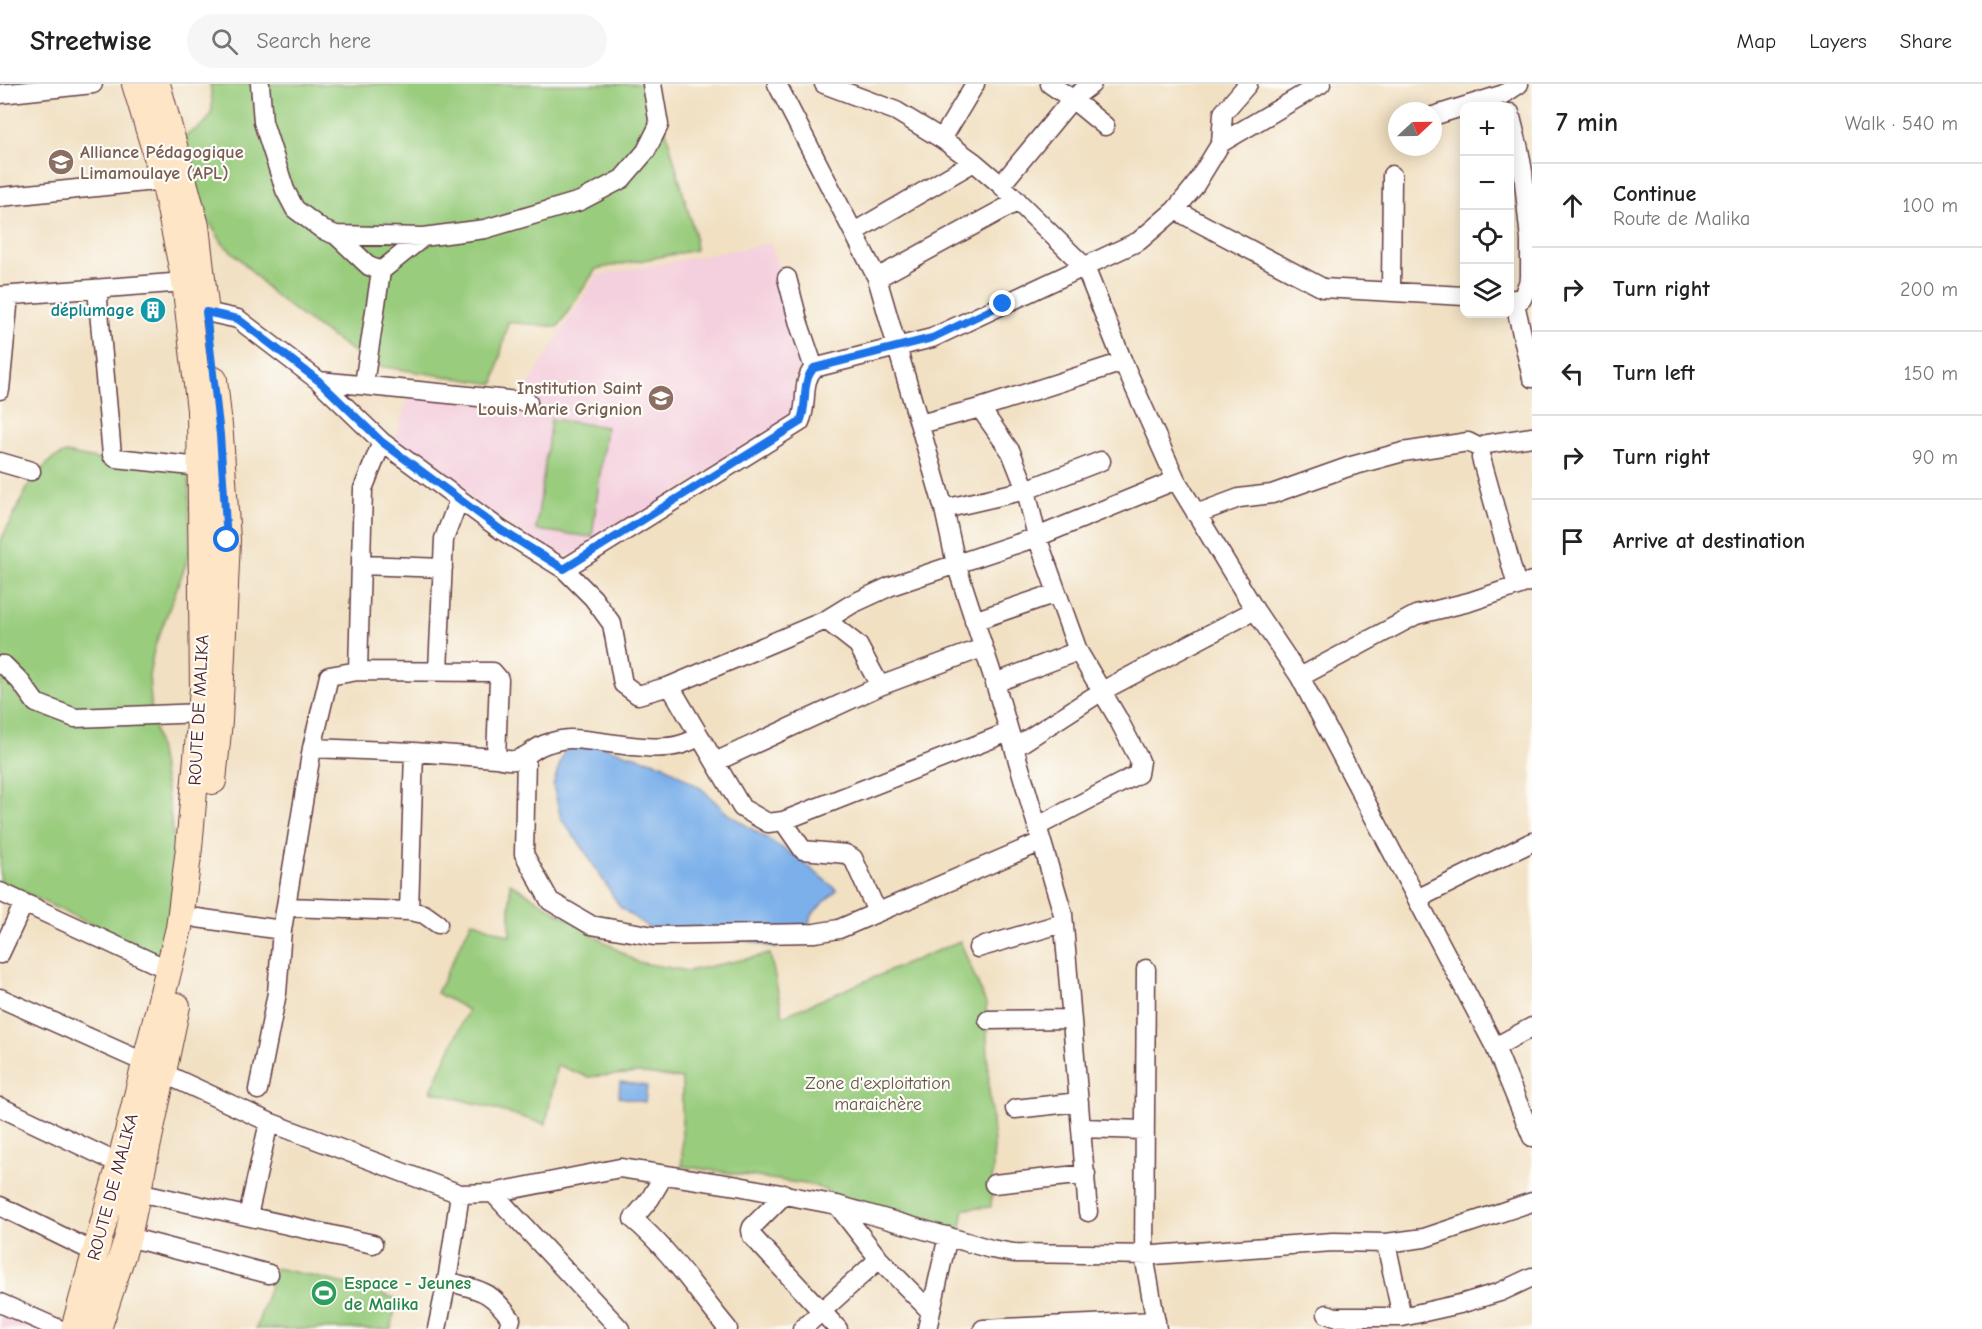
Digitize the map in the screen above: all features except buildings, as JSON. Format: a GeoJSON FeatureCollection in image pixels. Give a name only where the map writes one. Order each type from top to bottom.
{"type":"FeatureCollection","features":[{"type":"Feature","properties":{"kind":"main road","name":"ROUTE DE MALIKA"},"geometry":{"type":"LineString","coordinates":[[98,1329],[128,1237],[138,1192],[168,970],[179,928],[186,878],[202,712],[204,667],[200,410],[185,282],[164,180],[135,84]]}},
{"type":"Feature","properties":{"kind":"main road","name":"ROUTE DE MALIKA"},"geometry":{"type":"LineString","coordinates":[[74,1329],[120,1164],[154,1068],[197,918],[219,721],[227,540],[220,435],[196,226],[157,84]]}},
{"type":"Feature","properties":{"kind":"street"},"geometry":{"type":"LineString","coordinates":[[0,94],[93,84]]}},
{"type":"Feature","properties":{"kind":"street"},"geometry":{"type":"LineString","coordinates":[[260,84],[263,122],[285,190],[296,209],[323,230],[336,235],[423,237],[485,229],[580,201],[622,179],[646,151],[659,125],[652,84]]}},
{"type":"Feature","properties":{"kind":"street"},"geometry":{"type":"LineString","coordinates":[[777,84],[877,278],[944,509],[956,564],[995,683],[1063,914],[1088,1212]]}},
{"type":"Feature","properties":{"kind":"street"},"geometry":{"type":"LineString","coordinates":[[824,84],[896,111],[942,139],[1001,185],[1085,267],[1123,362],[1176,480],[1255,610],[1300,677],[1494,1047],[1532,1137]]}},
{"type":"Feature","properties":{"kind":"street"},"geometry":{"type":"LineString","coordinates":[[942,139],[975,84]]}},
{"type":"Feature","properties":{"kind":"street"},"geometry":{"type":"LineString","coordinates":[[1050,84],[1105,126]]}},
{"type":"Feature","properties":{"kind":"street"},"geometry":{"type":"LineString","coordinates":[[1001,185],[1072,99],[1092,84]]}},
{"type":"Feature","properties":{"kind":"street"},"geometry":{"type":"LineString","coordinates":[[564,569],[800,422],[806,406],[806,379],[814,368],[932,338],[1139,241],[1176,210],[1194,187],[1221,143],[1223,113],[1248,84]]}},
{"type":"Feature","properties":{"kind":"street"},"geometry":{"type":"LineString","coordinates":[[1221,143],[1321,84]]}},
{"type":"Feature","properties":{"kind":"street"},"geometry":{"type":"LineString","coordinates":[[1442,114],[1510,95]]}},
{"type":"Feature","properties":{"kind":"street"},"geometry":{"type":"LineString","coordinates":[[1514,129],[1520,149],[1530,240],[1530,278],[1519,299],[1532,377]]}},
{"type":"Feature","properties":{"kind":"street"},"geometry":{"type":"LineString","coordinates":[[854,232],[974,162]]}},
{"type":"Feature","properties":{"kind":"street"},"geometry":{"type":"LineString","coordinates":[[1391,292],[1392,175]]}},
{"type":"Feature","properties":{"kind":"street"},"geometry":{"type":"LineString","coordinates":[[0,197],[164,180]]}},
{"type":"Feature","properties":{"kind":"street"},"geometry":{"type":"LineString","coordinates":[[877,278],[1018,201]]}},
{"type":"Feature","properties":{"kind":"street"},"geometry":{"type":"LineString","coordinates":[[1176,210],[1323,288],[1460,296]]}},
{"type":"Feature","properties":{"kind":"street"},"geometry":{"type":"LineString","coordinates":[[336,235],[369,266],[381,271]]}},
{"type":"Feature","properties":{"kind":"street"},"geometry":{"type":"LineString","coordinates":[[363,384],[381,271],[423,237]]}},
{"type":"Feature","properties":{"kind":"street"},"geometry":{"type":"LineString","coordinates":[[787,278],[814,368]]}},
{"type":"Feature","properties":{"kind":"street"},"geometry":{"type":"LineString","coordinates":[[1,384],[4,296],[185,282]]}},
{"type":"Feature","properties":{"kind":"street"},"geometry":{"type":"LineString","coordinates":[[97,289],[112,454],[116,458],[201,467]]}},
{"type":"Feature","properties":{"kind":"street"},"geometry":{"type":"LineString","coordinates":[[206,312],[238,319],[319,381],[382,442],[501,530],[564,569],[593,598],[612,624],[623,684],[638,695],[670,686],[826,620],[852,604],[891,586],[1037,537],[1176,480]]}},
{"type":"Feature","properties":{"kind":"street"},"geometry":{"type":"LineString","coordinates":[[920,424],[980,408],[1123,362]]}},
{"type":"Feature","properties":{"kind":"street"},"geometry":{"type":"LineString","coordinates":[[319,381],[528,402]]}},
{"type":"Feature","properties":{"kind":"street"},"geometry":{"type":"LineString","coordinates":[[526,756],[524,854],[550,901],[591,925],[654,936],[815,933],[839,929],[1040,834],[1138,774],[1140,761],[1078,651],[1037,537],[1026,490],[1011,452],[980,408]]}},
{"type":"Feature","properties":{"kind":"street"},"geometry":{"type":"LineString","coordinates":[[1300,677],[1416,615],[1469,602],[1524,584],[1481,458],[1482,449],[1487,444],[1532,437]]}},
{"type":"Feature","properties":{"kind":"street"},"geometry":{"type":"LineString","coordinates":[[358,671],[363,489],[382,442]]}},
{"type":"Feature","properties":{"kind":"street"},"geometry":{"type":"LineString","coordinates":[[1196,514],[1239,498],[1272,494],[1348,467],[1403,452],[1468,442],[1482,449]]}},
{"type":"Feature","properties":{"kind":"street"},"geometry":{"type":"LineString","coordinates":[[944,509],[1026,490],[1101,461]]}},
{"type":"Feature","properties":{"kind":"street"},"geometry":{"type":"LineString","coordinates":[[0,462],[31,471]]}},
{"type":"Feature","properties":{"kind":"street"},"geometry":{"type":"LineString","coordinates":[[438,671],[444,539],[459,499]]}},
{"type":"Feature","properties":{"kind":"street"},"geometry":{"type":"LineString","coordinates":[[361,565],[443,568]]}},
{"type":"Feature","properties":{"kind":"street"},"geometry":{"type":"LineString","coordinates":[[974,621],[1056,593]]}},
{"type":"Feature","properties":{"kind":"street"},"geometry":{"type":"LineString","coordinates":[[670,686],[742,808],[768,823],[783,821],[1012,740],[1255,610]]}},
{"type":"Feature","properties":{"kind":"street"},"geometry":{"type":"LineString","coordinates":[[826,620],[858,645],[880,686]]}},
{"type":"Feature","properties":{"kind":"street"},"geometry":{"type":"LineString","coordinates":[[715,762],[880,686],[982,648]]}},
{"type":"Feature","properties":{"kind":"street"},"geometry":{"type":"LineString","coordinates":[[995,683],[1078,651]]}},
{"type":"Feature","properties":{"kind":"street"},"geometry":{"type":"LineString","coordinates":[[0,665],[4,665],[20,681],[36,703],[75,718],[202,712]]}},
{"type":"Feature","properties":{"kind":"street"},"geometry":{"type":"LineString","coordinates":[[258,1090],[277,993],[282,930],[312,748],[329,676],[358,671],[493,672],[499,679],[496,758]]}},
{"type":"Feature","properties":{"kind":"street"},"geometry":{"type":"LineString","coordinates":[[312,748],[414,752],[512,760],[526,756],[539,747],[568,739],[632,747],[663,747],[691,743],[698,736]]}},
{"type":"Feature","properties":{"kind":"street"},"geometry":{"type":"LineString","coordinates":[[409,911],[414,752]]}},
{"type":"Feature","properties":{"kind":"street"},"geometry":{"type":"LineString","coordinates":[[783,821],[803,850],[846,854],[853,858],[877,912]]}},
{"type":"Feature","properties":{"kind":"street"},"geometry":{"type":"LineString","coordinates":[[1417,899],[1532,843]]}},
{"type":"Feature","properties":{"kind":"street"},"geometry":{"type":"LineString","coordinates":[[0,892],[168,970]]}},
{"type":"Feature","properties":{"kind":"street"},"geometry":{"type":"LineString","coordinates":[[0,954],[24,903]]}},
{"type":"Feature","properties":{"kind":"street"},"geometry":{"type":"LineString","coordinates":[[286,907],[409,911],[424,914],[438,924]]}},
{"type":"Feature","properties":{"kind":"street"},"geometry":{"type":"LineString","coordinates":[[197,918],[282,930]]}},
{"type":"Feature","properties":{"kind":"street"},"geometry":{"type":"LineString","coordinates":[[978,948],[1063,923]]}},
{"type":"Feature","properties":{"kind":"street"},"geometry":{"type":"LineString","coordinates":[[983,1329],[1156,1325],[1144,1255],[1146,969]]}},
{"type":"Feature","properties":{"kind":"street"},"geometry":{"type":"LineString","coordinates":[[0,998],[269,1122],[460,1194],[493,1192],[620,1168],[784,1194],[837,1205],[991,1249],[1014,1253],[1144,1255],[1333,1242],[1386,1243],[1424,1238],[1532,1202]]}},
{"type":"Feature","properties":{"kind":"street"},"geometry":{"type":"LineString","coordinates":[[988,1020],[1072,1019]]}},
{"type":"Feature","properties":{"kind":"street"},"geometry":{"type":"LineString","coordinates":[[1494,1047],[1532,1027]]}},
{"type":"Feature","properties":{"kind":"street"},"geometry":{"type":"LineString","coordinates":[[1015,1110],[1079,1102]]}},
{"type":"Feature","properties":{"kind":"street"},"geometry":{"type":"LineString","coordinates":[[0,1107],[120,1164]]}},
{"type":"Feature","properties":{"kind":"street"},"geometry":{"type":"LineString","coordinates":[[248,1215],[269,1122]]}},
{"type":"Feature","properties":{"kind":"street"},"geometry":{"type":"LineString","coordinates":[[1082,1128],[1144,1130]]}},
{"type":"Feature","properties":{"kind":"street"},"geometry":{"type":"LineString","coordinates":[[664,1174],[650,1199],[633,1219],[652,1235],[728,1329]]}},
{"type":"Feature","properties":{"kind":"street"},"geometry":{"type":"LineString","coordinates":[[994,1184],[1086,1174]]}},
{"type":"Feature","properties":{"kind":"street"},"geometry":{"type":"LineString","coordinates":[[138,1192],[248,1215],[372,1245]]}},
{"type":"Feature","properties":{"kind":"street"},"geometry":{"type":"LineString","coordinates":[[493,1192],[620,1329]]}},
{"type":"Feature","properties":{"kind":"street"},"geometry":{"type":"LineString","coordinates":[[437,1329],[460,1194]]}},
{"type":"Feature","properties":{"kind":"street"},"geometry":{"type":"LineString","coordinates":[[784,1194],[752,1227],[752,1236],[838,1329]]}},
{"type":"Feature","properties":{"kind":"street"},"geometry":{"type":"LineString","coordinates":[[837,1205],[929,1320]]}},
{"type":"Feature","properties":{"kind":"street"},"geometry":{"type":"LineString","coordinates":[[0,1206],[96,1253]]}},
{"type":"Feature","properties":{"kind":"street"},"geometry":{"type":"LineString","coordinates":[[929,1320],[948,1236]]}},
{"type":"Feature","properties":{"kind":"street"},"geometry":{"type":"LineString","coordinates":[[128,1237],[269,1274]]}},
{"type":"Feature","properties":{"kind":"street"},"geometry":{"type":"LineString","coordinates":[[1386,1243],[1402,1317]]}},
{"type":"Feature","properties":{"kind":"street"},"geometry":{"type":"LineString","coordinates":[[802,1329],[879,1259]]}},
{"type":"Feature","properties":{"kind":"street"},"geometry":{"type":"LineString","coordinates":[[1327,1314],[1335,1317],[1402,1317],[1500,1292],[1532,1277]]}},
{"type":"Feature","properties":{"kind":"street"},"geometry":{"type":"LineString","coordinates":[[447,1281],[485,1292],[498,1301],[511,1319],[508,1329]]}},
{"type":"Feature","properties":{"kind":"street"},"geometry":{"type":"LineString","coordinates":[[0,1304],[59,1329]]}},
{"type":"Feature","properties":{"kind":"shaded area","name":"Institution Saint Louis Marie Grignion"},"geometry":{"type":"Polygon","coordinates":[[[771,243],[807,364],[795,374],[793,389],[795,403],[791,413],[786,421],[583,554],[553,556],[393,444],[410,393],[527,412],[528,386],[596,276],[771,243]]]}},
{"type":"Feature","properties":{"kind":"shaded area"},"geometry":{"type":"Polygon","coordinates":[[[0,1309],[44,1329],[0,1329],[0,1309]]]}},
{"type":"Feature","properties":{"kind":"green space"},"geometry":{"type":"Polygon","coordinates":[[[210,84],[651,84],[694,232],[696,250],[596,269],[558,327],[508,322],[494,384],[379,366],[357,354],[272,293],[223,244],[206,217],[184,146],[186,135],[203,125],[210,115],[212,103],[210,84]]]}},
{"type":"Feature","properties":{"kind":"green space"},"geometry":{"type":"Polygon","coordinates":[[[551,419],[606,427],[592,537],[536,530],[551,419]]]}},
{"type":"Feature","properties":{"kind":"green space"},"geometry":{"type":"Polygon","coordinates":[[[66,453],[106,461],[139,461],[189,468],[190,553],[154,649],[149,676],[152,715],[176,856],[173,901],[159,957],[0,881],[0,542],[31,481],[52,459],[66,453]]]}},
{"type":"Feature","properties":{"kind":"green space","name":"Zone d'exploitation maraichère"},"geometry":{"type":"Polygon","coordinates":[[[510,883],[637,962],[688,971],[770,954],[783,1016],[960,941],[986,1004],[989,1090],[994,1143],[991,1207],[964,1209],[959,1238],[812,1185],[682,1166],[682,1079],[639,1073],[588,1077],[557,1065],[546,1124],[431,1091],[468,1010],[437,993],[472,921],[510,936],[510,883]]]}},
{"type":"Feature","properties":{"kind":"green space","name":"Espace - Jeunes de Malika"},"geometry":{"type":"Polygon","coordinates":[[[276,1268],[364,1288],[397,1299],[391,1329],[256,1329],[276,1268]]]}},
{"type":"Feature","properties":{"kind":"water"},"geometry":{"type":"Polygon","coordinates":[[[583,741],[662,764],[702,789],[728,814],[798,858],[837,890],[813,913],[807,927],[776,948],[733,937],[649,928],[620,907],[583,848],[561,819],[553,785],[564,751],[583,741]]]}},
{"type":"Feature","properties":{"kind":"water"},"geometry":{"type":"Polygon","coordinates":[[[620,1082],[647,1086],[645,1102],[619,1097],[620,1082]]]}},
{"type":"Feature","properties":{"kind":"place","name":"Alliance Pédagogique Limamoulaye (APL)"},"geometry":{"type":"Point","coordinates":[61,162]}},
{"type":"Feature","properties":{"kind":"place","name":"déplumage"},"geometry":{"type":"Point","coordinates":[153,310]}},
{"type":"Feature","properties":{"kind":"place","name":"Institution Saint Louis Marie Grignion"},"geometry":{"type":"Point","coordinates":[661,398]}},
{"type":"Feature","properties":{"kind":"place","name":"Espace - Jeunes de Malika"},"geometry":{"type":"Point","coordinates":[324,1293]}},
{"type":"Feature","properties":{"kind":"route"},"geometry":{"type":"LineString","coordinates":[[227,540],[220,435],[206,312],[238,319],[319,381],[382,442],[501,530],[564,569],[800,422],[805,413],[806,379],[814,368],[932,338],[1003,304]]}}]}
